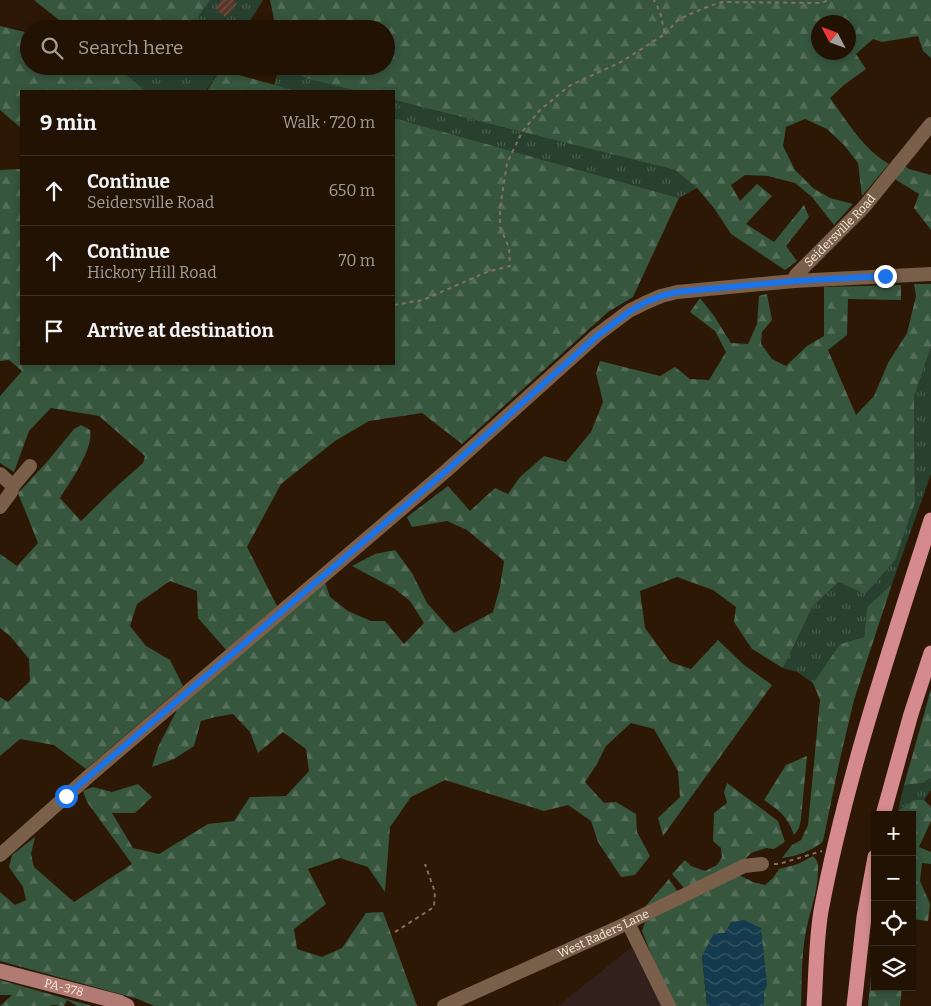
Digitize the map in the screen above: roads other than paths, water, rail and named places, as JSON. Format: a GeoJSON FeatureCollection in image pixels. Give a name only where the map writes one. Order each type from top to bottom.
{"type":"FeatureCollection","features":[{"type":"Feature","properties":{"kind":"highway"},"geometry":{"type":"LineString","coordinates":[[814,1006],[821,913],[835,847],[868,716],[931,520]]}},
{"type":"Feature","properties":{"kind":"highway"},"geometry":{"type":"LineString","coordinates":[[884,811],[911,714],[931,653]]}},
{"type":"Feature","properties":{"kind":"highway"},"geometry":{"type":"LineString","coordinates":[[854,1006],[864,917],[871,879]]}},
{"type":"Feature","properties":{"kind":"main road","name":"PA-378"},"geometry":{"type":"LineString","coordinates":[[0,971],[119,1002],[127,1006]]}},
{"type":"Feature","properties":{"kind":"street","name":"Seidersville Road"},"geometry":{"type":"LineString","coordinates":[[794,281],[796,275],[864,207],[931,124]]}},
{"type":"Feature","properties":{"kind":"street"},"geometry":{"type":"LineString","coordinates":[[0,855],[89,776],[446,471],[559,368],[621,317],[644,303],[677,292],[794,281],[931,274]]}},
{"type":"Feature","properties":{"kind":"street"},"geometry":{"type":"LineString","coordinates":[[0,507],[12,492],[13,486],[30,466]]}},
{"type":"Feature","properties":{"kind":"street"},"geometry":{"type":"LineString","coordinates":[[0,474],[13,486]]}},
{"type":"Feature","properties":{"kind":"street","name":"West Raders Lane"},"geometry":{"type":"LineString","coordinates":[[444,1006],[628,922],[744,866],[762,864]]}},
{"type":"Feature","properties":{"kind":"street"},"geometry":{"type":"LineString","coordinates":[[628,922],[669,1006]]}},
{"type":"Feature","properties":{"kind":"water"},"geometry":{"type":"Polygon","coordinates":[[[744,920],[761,928],[767,984],[764,992],[764,1006],[707,1006],[702,956],[714,933],[725,933],[731,922],[744,920]]]}}]}
